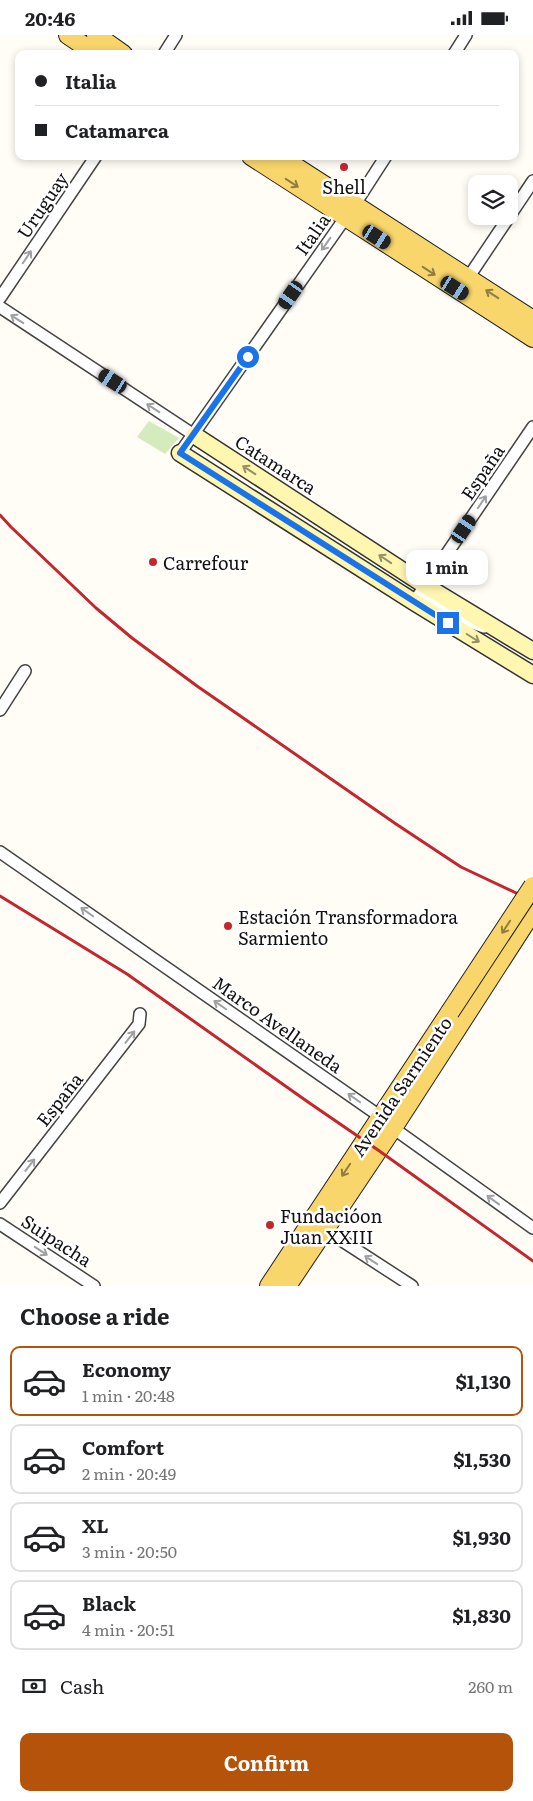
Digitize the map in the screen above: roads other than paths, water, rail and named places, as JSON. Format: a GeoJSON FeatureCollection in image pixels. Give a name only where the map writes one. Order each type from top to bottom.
{"type":"FeatureCollection","features":[{"type":"Feature","properties":{"kind":"main road"},"geometry":{"type":"LineString","coordinates":[[68,35],[90,50]]}},
{"type":"Feature","properties":{"kind":"main road"},"geometry":{"type":"LineString","coordinates":[[96,35],[117,50]]}},
{"type":"Feature","properties":{"kind":"main road"},"geometry":{"type":"LineString","coordinates":[[258,160],[468,278],[533,320]]}},
{"type":"Feature","properties":{"kind":"main road"},"geometry":{"type":"LineString","coordinates":[[285,160],[350,211],[533,338]]}},
{"type":"Feature","properties":{"kind":"main road","name":"Catamarca"},"geometry":{"type":"LineString","coordinates":[[194,435],[533,675]]}},
{"type":"Feature","properties":{"kind":"main road","name":"Catamarca"},"geometry":{"type":"LineString","coordinates":[[180,453],[419,595],[506,634],[533,651]]}},
{"type":"Feature","properties":{"kind":"main road","name":"Avenida Sarmiento"},"geometry":{"type":"LineString","coordinates":[[287,1286],[324,1229],[387,1122],[456,1016],[533,887]]}},
{"type":"Feature","properties":{"kind":"main road","name":"Avenida Sarmiento"},"geometry":{"type":"LineString","coordinates":[[456,1016],[533,911]]}},
{"type":"Feature","properties":{"kind":"main road","name":"Avenida Sarmiento"},"geometry":{"type":"LineString","coordinates":[[269,1286],[387,1122]]}},
{"type":"Feature","properties":{"kind":"street"},"geometry":{"type":"LineString","coordinates":[[167,50],[176,35]]}},
{"type":"Feature","properties":{"kind":"street"},"geometry":{"type":"LineString","coordinates":[[457,50],[466,35]]}},
{"type":"Feature","properties":{"kind":"street","name":"Uruguay"},"geometry":{"type":"LineString","coordinates":[[0,298],[93,160]]}},
{"type":"Feature","properties":{"kind":"street","name":"Italia"},"geometry":{"type":"LineString","coordinates":[[180,453],[350,211],[383,160]]}},
{"type":"Feature","properties":{"kind":"street"},"geometry":{"type":"LineString","coordinates":[[468,278],[533,181]]}},
{"type":"Feature","properties":{"kind":"street","name":"Catamarca"},"geometry":{"type":"LineString","coordinates":[[0,307],[194,435]]}},
{"type":"Feature","properties":{"kind":"street","name":"España"},"geometry":{"type":"LineString","coordinates":[[419,595],[533,427]]}},
{"type":"Feature","properties":{"kind":"street"},"geometry":{"type":"LineString","coordinates":[[0,710],[25,671]]}},
{"type":"Feature","properties":{"kind":"street","name":"Marco Avellaneda"},"geometry":{"type":"LineString","coordinates":[[0,851],[387,1122],[533,1228]]}},
{"type":"Feature","properties":{"kind":"street","name":"España"},"geometry":{"type":"LineString","coordinates":[[0,1203],[140,1024],[140,1014]]}},
{"type":"Feature","properties":{"kind":"street","name":"Suipacha"},"geometry":{"type":"LineString","coordinates":[[0,1224],[94,1286]]}},
{"type":"Feature","properties":{"kind":"street"},"geometry":{"type":"LineString","coordinates":[[324,1229],[412,1286]]}},
{"type":"Feature","properties":{"kind":"railway"},"geometry":{"type":"LineString","coordinates":[[0,515],[96,608],[132,638],[197,686],[461,867],[533,901]]}},
{"type":"Feature","properties":{"kind":"railway"},"geometry":{"type":"LineString","coordinates":[[0,896],[127,974],[533,1261]]}},
{"type":"Feature","properties":{"kind":"place","name":"Shell"},"geometry":{"type":"Point","coordinates":[344,167]}},
{"type":"Feature","properties":{"kind":"place","name":"Carrefour"},"geometry":{"type":"Point","coordinates":[153,562]}},
{"type":"Feature","properties":{"kind":"place","name":"Estación Transformadora Sarmiento"},"geometry":{"type":"Point","coordinates":[228,926]}},
{"type":"Feature","properties":{"kind":"place","name":"Fundacióon Juan XXIII"},"geometry":{"type":"Point","coordinates":[270,1225]}}]}
